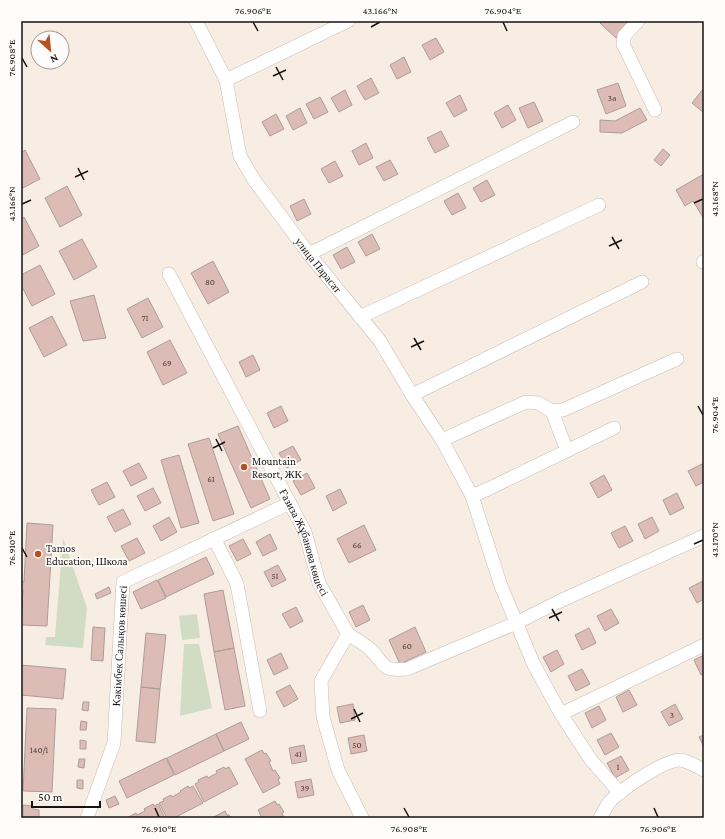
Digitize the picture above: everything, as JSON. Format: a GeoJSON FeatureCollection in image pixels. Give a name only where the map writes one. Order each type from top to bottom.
{"type":"FeatureCollection","features":[{"type":"Feature","properties":{"kind":"street","name":"улица Парасат"},"geometry":{"type":"LineString","coordinates":[[196,21],[226,80],[240,156],[254,180],[309,254],[380,341],[412,395],[442,440],[472,496],[501,586],[534,665],[561,714],[591,760],[620,793]]}},
{"type":"Feature","properties":{"kind":"street"},"geometry":{"type":"LineString","coordinates":[[226,80],[348,21]]}},
{"type":"Feature","properties":{"kind":"street"},"geometry":{"type":"LineString","coordinates":[[638,21],[624,36],[623,44],[655,110]]}},
{"type":"Feature","properties":{"kind":"street"},"geometry":{"type":"LineString","coordinates":[[309,254],[573,122]]}},
{"type":"Feature","properties":{"kind":"street"},"geometry":{"type":"LineString","coordinates":[[360,317],[598,205]]}},
{"type":"Feature","properties":{"kind":"street","name":"Ғазиза Жұбанова көшесі"},"geometry":{"type":"LineString","coordinates":[[169,274],[305,532],[319,583],[348,634]]}},
{"type":"Feature","properties":{"kind":"street"},"geometry":{"type":"LineString","coordinates":[[412,395],[642,282]]}},
{"type":"Feature","properties":{"kind":"street"},"geometry":{"type":"LineString","coordinates":[[442,440],[526,402],[538,403],[552,411],[563,410],[677,359]]}},
{"type":"Feature","properties":{"kind":"street"},"geometry":{"type":"LineString","coordinates":[[552,411],[564,443]]}},
{"type":"Feature","properties":{"kind":"street"},"geometry":{"type":"LineString","coordinates":[[472,496],[614,428]]}},
{"type":"Feature","properties":{"kind":"street","name":"Кәкімбек Салықов көшесі"},"geometry":{"type":"LineString","coordinates":[[87,818],[114,743],[123,582],[214,538],[290,504]]}},
{"type":"Feature","properties":{"kind":"street"},"geometry":{"type":"LineString","coordinates":[[362,818],[338,770],[323,717],[321,681],[348,634],[371,650],[382,665],[392,670],[407,669],[516,623],[560,601],[704,536]]}},
{"type":"Feature","properties":{"kind":"street"},"geometry":{"type":"LineString","coordinates":[[214,538],[236,584],[260,711]]}},
{"type":"Feature","properties":{"kind":"street"},"geometry":{"type":"LineString","coordinates":[[561,714],[704,645]]}},
{"type":"Feature","properties":{"kind":"street"},"geometry":{"type":"LineString","coordinates":[[600,818],[607,805],[620,793],[656,769],[671,762],[682,760],[704,770]]}},
{"type":"Feature","properties":{"kind":"green space"},"geometry":{"type":"Polygon","coordinates":[[[63,538],[87,608],[83,648],[45,645],[46,637],[55,637],[63,538]]]}},
{"type":"Feature","properties":{"kind":"green space"},"geometry":{"type":"Polygon","coordinates":[[[197,614],[200,638],[182,640],[179,616],[197,614]]]}},
{"type":"Feature","properties":{"kind":"green space"},"geometry":{"type":"Polygon","coordinates":[[[184,644],[199,644],[212,708],[180,716],[184,644]]]}},
{"type":"Feature","properties":{"kind":"building"},"geometry":{"type":"Polygon","coordinates":[[[601,21],[632,21],[616,38],[600,23],[601,21]]]}},
{"type":"Feature","properties":{"kind":"building"},"geometry":{"type":"Polygon","coordinates":[[[436,38],[444,52],[430,60],[422,45],[436,38]]]}},
{"type":"Feature","properties":{"kind":"building"},"geometry":{"type":"Polygon","coordinates":[[[404,57],[411,72],[397,79],[390,65],[404,57]]]}},
{"type":"Feature","properties":{"kind":"building"},"geometry":{"type":"Polygon","coordinates":[[[371,78],[379,93],[365,100],[357,86],[371,78]]]}},
{"type":"Feature","properties":{"kind":"building"},"geometry":{"type":"Polygon","coordinates":[[[618,83],[626,106],[606,114],[597,90],[618,83]]]}},
{"type":"Feature","properties":{"kind":"building"},"geometry":{"type":"Polygon","coordinates":[[[704,88],[704,113],[692,103],[704,88]]]}},
{"type":"Feature","properties":{"kind":"building"},"geometry":{"type":"Polygon","coordinates":[[[345,90],[352,105],[339,112],[331,98],[345,90]]]}},
{"type":"Feature","properties":{"kind":"building"},"geometry":{"type":"Polygon","coordinates":[[[460,95],[467,110],[454,117],[446,103],[460,95]]]}},
{"type":"Feature","properties":{"kind":"building"},"geometry":{"type":"Polygon","coordinates":[[[320,97],[328,112],[314,119],[306,104],[320,97]]]}},
{"type":"Feature","properties":{"kind":"building"},"geometry":{"type":"Polygon","coordinates":[[[534,102],[543,121],[528,128],[519,108],[534,102]]]}},
{"type":"Feature","properties":{"kind":"building"},"geometry":{"type":"Polygon","coordinates":[[[508,105],[516,120],[502,128],[494,113],[508,105]]]}},
{"type":"Feature","properties":{"kind":"building"},"geometry":{"type":"Polygon","coordinates":[[[300,108],[307,123],[293,130],[286,116],[300,108]]]}},
{"type":"Feature","properties":{"kind":"building"},"geometry":{"type":"Polygon","coordinates":[[[640,108],[647,120],[622,133],[600,132],[600,120],[615,121],[640,108]]]}},
{"type":"Feature","properties":{"kind":"building"},"geometry":{"type":"Polygon","coordinates":[[[276,114],[284,129],[270,136],[262,122],[276,114]]]}},
{"type":"Feature","properties":{"kind":"building"},"geometry":{"type":"Polygon","coordinates":[[[441,131],[449,146],[435,153],[427,138],[441,131]]]}},
{"type":"Feature","properties":{"kind":"building"},"geometry":{"type":"Polygon","coordinates":[[[366,143],[373,158],[359,165],[352,151],[366,143]]]}},
{"type":"Feature","properties":{"kind":"building"},"geometry":{"type":"Polygon","coordinates":[[[663,149],[670,155],[661,166],[654,160],[663,149]]]}},
{"type":"Feature","properties":{"kind":"building"},"geometry":{"type":"Polygon","coordinates":[[[25,150],[40,179],[21,189],[21,153],[25,150]]]}},
{"type":"Feature","properties":{"kind":"building"},"geometry":{"type":"Polygon","coordinates":[[[390,160],[398,174],[384,181],[376,167],[390,160]]]}},
{"type":"Feature","properties":{"kind":"building"},"geometry":{"type":"Polygon","coordinates":[[[335,161],[343,176],[329,183],[321,169],[335,161]]]}},
{"type":"Feature","properties":{"kind":"building"},"geometry":{"type":"Polygon","coordinates":[[[704,174],[704,219],[693,201],[685,206],[676,190],[704,174]]]}},
{"type":"Feature","properties":{"kind":"building"},"geometry":{"type":"Polygon","coordinates":[[[487,180],[495,195],[481,202],[473,188],[487,180]]]}},
{"type":"Feature","properties":{"kind":"building"},"geometry":{"type":"Polygon","coordinates":[[[67,186],[82,215],[60,227],[45,198],[67,186]]]}},
{"type":"Feature","properties":{"kind":"building"},"geometry":{"type":"Polygon","coordinates":[[[458,193],[466,208],[452,215],[444,201],[458,193]]]}},
{"type":"Feature","properties":{"kind":"building"},"geometry":{"type":"Polygon","coordinates":[[[304,199],[311,214],[297,221],[290,206],[304,199]]]}},
{"type":"Feature","properties":{"kind":"building"},"geometry":{"type":"Polygon","coordinates":[[[24,217],[39,246],[21,256],[21,219],[24,217]]]}},
{"type":"Feature","properties":{"kind":"building"},"geometry":{"type":"Polygon","coordinates":[[[372,234],[380,249],[366,256],[358,242],[372,234]]]}},
{"type":"Feature","properties":{"kind":"building"},"geometry":{"type":"Polygon","coordinates":[[[82,239],[97,267],[74,280],[59,251],[82,239]]]}},
{"type":"Feature","properties":{"kind":"building"},"geometry":{"type":"Polygon","coordinates":[[[347,247],[355,262],[341,269],[333,255],[347,247]]]}},
{"type":"Feature","properties":{"kind":"building"},"geometry":{"type":"Polygon","coordinates":[[[213,261],[229,292],[208,304],[191,273],[213,261]]]}},
{"type":"Feature","properties":{"kind":"building"},"geometry":{"type":"Polygon","coordinates":[[[40,265],[55,294],[32,306],[21,285],[21,275],[40,265]]]}},
{"type":"Feature","properties":{"kind":"building"},"geometry":{"type":"Polygon","coordinates":[[[94,295],[106,338],[83,341],[70,301],[94,295]]]}},
{"type":"Feature","properties":{"kind":"building"},"geometry":{"type":"Polygon","coordinates":[[[148,298],[163,327],[142,338],[127,309],[148,298]]]}},
{"type":"Feature","properties":{"kind":"building"},"geometry":{"type":"Polygon","coordinates":[[[52,316],[67,345],[44,357],[29,328],[52,316]]]}},
{"type":"Feature","properties":{"kind":"building"},"geometry":{"type":"Polygon","coordinates":[[[170,340],[187,373],[163,385],[147,352],[170,340]]]}},
{"type":"Feature","properties":{"kind":"building"},"geometry":{"type":"Polygon","coordinates":[[[253,355],[260,370],[246,377],[239,362],[253,355]]]}},
{"type":"Feature","properties":{"kind":"building"},"geometry":{"type":"Polygon","coordinates":[[[281,406],[288,421],[274,428],[267,413],[281,406]]]}},
{"type":"Feature","properties":{"kind":"building","name":"Mountain Resort, ЖК"},"geometry":{"type":"Polygon","coordinates":[[[238,426],[270,499],[251,508],[218,434],[238,426]]]}},
{"type":"Feature","properties":{"kind":"building"},"geometry":{"type":"Polygon","coordinates":[[[209,438],[234,514],[213,521],[188,444],[209,438]]]}},
{"type":"Feature","properties":{"kind":"building"},"geometry":{"type":"Polygon","coordinates":[[[293,446],[301,460],[287,468],[279,453],[293,446]]]}},
{"type":"Feature","properties":{"kind":"building"},"geometry":{"type":"Polygon","coordinates":[[[179,455],[199,523],[181,528],[161,460],[179,455]]]}},
{"type":"Feature","properties":{"kind":"building"},"geometry":{"type":"Polygon","coordinates":[[[139,463],[147,478],[131,486],[123,471],[139,463]]]}},
{"type":"Feature","properties":{"kind":"building"},"geometry":{"type":"Polygon","coordinates":[[[702,464],[704,468],[704,482],[696,486],[688,471],[702,464]]]}},
{"type":"Feature","properties":{"kind":"building"},"geometry":{"type":"Polygon","coordinates":[[[307,473],[315,488],[301,495],[293,481],[307,473]]]}},
{"type":"Feature","properties":{"kind":"building"},"geometry":{"type":"Polygon","coordinates":[[[604,475],[612,490],[598,498],[590,483],[604,475]]]}},
{"type":"Feature","properties":{"kind":"building"},"geometry":{"type":"Polygon","coordinates":[[[107,482],[115,497],[99,505],[91,490],[107,482]]]}},
{"type":"Feature","properties":{"kind":"building"},"geometry":{"type":"Polygon","coordinates":[[[153,488],[161,503],[145,511],[137,496],[153,488]]]}},
{"type":"Feature","properties":{"kind":"building"},"geometry":{"type":"Polygon","coordinates":[[[340,489],[347,503],[333,511],[326,496],[340,489]]]}},
{"type":"Feature","properties":{"kind":"building"},"geometry":{"type":"Polygon","coordinates":[[[677,493],[684,508],[670,515],[663,500],[677,493]]]}},
{"type":"Feature","properties":{"kind":"building"},"geometry":{"type":"Polygon","coordinates":[[[123,509],[131,524],[115,532],[107,517],[123,509]]]}},
{"type":"Feature","properties":{"kind":"building"},"geometry":{"type":"Polygon","coordinates":[[[169,517],[177,532],[161,541],[153,526],[169,517]]]}},
{"type":"Feature","properties":{"kind":"building"},"geometry":{"type":"Polygon","coordinates":[[[652,517],[659,531],[645,539],[638,524],[652,517]]]}},
{"type":"Feature","properties":{"kind":"building","name":"Tamos Education, Школа"},"geometry":{"type":"Polygon","coordinates":[[[27,523],[53,525],[47,626],[21,625],[23,590],[21,590],[21,582],[24,582],[27,523]]]}},
{"type":"Feature","properties":{"kind":"building"},"geometry":{"type":"Polygon","coordinates":[[[364,525],[376,550],[349,563],[337,539],[364,525]]]}},
{"type":"Feature","properties":{"kind":"building"},"geometry":{"type":"Polygon","coordinates":[[[625,526],[633,541],[619,548],[611,533],[625,526]]]}},
{"type":"Feature","properties":{"kind":"building"},"geometry":{"type":"Polygon","coordinates":[[[270,534],[277,549],[263,556],[256,542],[270,534]]]}},
{"type":"Feature","properties":{"kind":"building"},"geometry":{"type":"Polygon","coordinates":[[[137,538],[145,553],[129,561],[121,546],[137,538]]]}},
{"type":"Feature","properties":{"kind":"building"},"geometry":{"type":"Polygon","coordinates":[[[243,539],[251,554],[237,561],[229,546],[243,539]]]}},
{"type":"Feature","properties":{"kind":"building"},"geometry":{"type":"Polygon","coordinates":[[[206,557],[214,574],[166,597],[158,580],[206,557]]]}},
{"type":"Feature","properties":{"kind":"building"},"geometry":{"type":"Polygon","coordinates":[[[278,565],[286,580],[272,587],[264,572],[278,565]]]}},
{"type":"Feature","properties":{"kind":"building"},"geometry":{"type":"Polygon","coordinates":[[[157,580],[166,598],[141,609],[133,592],[157,580]]]}},
{"type":"Feature","properties":{"kind":"building"},"geometry":{"type":"Polygon","coordinates":[[[703,581],[704,599],[697,603],[689,588],[703,581]]]}},
{"type":"Feature","properties":{"kind":"building"},"geometry":{"type":"Polygon","coordinates":[[[109,587],[111,593],[97,599],[95,594],[109,587]]]}},
{"type":"Feature","properties":{"kind":"building"},"geometry":{"type":"Polygon","coordinates":[[[223,590],[234,648],[214,652],[204,594],[223,590]]]}},
{"type":"Feature","properties":{"kind":"building"},"geometry":{"type":"Polygon","coordinates":[[[363,605],[370,620],[356,627],[349,612],[363,605]]]}},
{"type":"Feature","properties":{"kind":"building"},"geometry":{"type":"Polygon","coordinates":[[[296,607],[303,621],[290,628],[282,614],[296,607]]]}},
{"type":"Feature","properties":{"kind":"building"},"geometry":{"type":"Polygon","coordinates":[[[611,609],[619,623],[605,631],[597,616],[611,609]]]}},
{"type":"Feature","properties":{"kind":"building"},"geometry":{"type":"Polygon","coordinates":[[[93,627],[105,628],[103,661],[91,660],[93,627]]]}},
{"type":"Feature","properties":{"kind":"building"},"geometry":{"type":"Polygon","coordinates":[[[415,627],[426,652],[400,664],[389,640],[415,627]]]}},
{"type":"Feature","properties":{"kind":"building"},"geometry":{"type":"Polygon","coordinates":[[[589,628],[596,643],[582,650],[575,635],[589,628]]]}},
{"type":"Feature","properties":{"kind":"building"},"geometry":{"type":"Polygon","coordinates":[[[146,633],[166,635],[160,689],[141,687],[146,633]]]}},
{"type":"Feature","properties":{"kind":"building"},"geometry":{"type":"Polygon","coordinates":[[[234,648],[245,706],[225,710],[214,652],[234,648]]]}},
{"type":"Feature","properties":{"kind":"building"},"geometry":{"type":"Polygon","coordinates":[[[557,650],[564,664],[551,672],[543,657],[557,650]]]}},
{"type":"Feature","properties":{"kind":"building"},"geometry":{"type":"Polygon","coordinates":[[[281,653],[288,668],[274,675],[267,660],[281,653]]]}},
{"type":"Feature","properties":{"kind":"building"},"geometry":{"type":"Polygon","coordinates":[[[704,655],[704,673],[701,675],[694,660],[704,655]]]}},
{"type":"Feature","properties":{"kind":"building"},"geometry":{"type":"Polygon","coordinates":[[[21,665],[66,669],[63,699],[21,695],[21,665]]]}},
{"type":"Feature","properties":{"kind":"building"},"geometry":{"type":"Polygon","coordinates":[[[582,669],[590,684],[576,691],[568,676],[582,669]]]}},
{"type":"Feature","properties":{"kind":"building"},"geometry":{"type":"Polygon","coordinates":[[[290,685],[298,699],[284,707],[276,692],[290,685]]]}},
{"type":"Feature","properties":{"kind":"building"},"geometry":{"type":"Polygon","coordinates":[[[141,687],[160,689],[155,743],[136,741],[141,687]]]}},
{"type":"Feature","properties":{"kind":"building"},"geometry":{"type":"Polygon","coordinates":[[[629,690],[637,705],[623,712],[616,697],[629,690]]]}},
{"type":"Feature","properties":{"kind":"building"},"geometry":{"type":"Polygon","coordinates":[[[83,702],[89,702],[88,711],[82,710],[83,702]]]}},
{"type":"Feature","properties":{"kind":"building"},"geometry":{"type":"Polygon","coordinates":[[[353,704],[355,720],[340,723],[337,707],[353,704]]]}},
{"type":"Feature","properties":{"kind":"building"},"geometry":{"type":"Polygon","coordinates":[[[675,704],[683,719],[669,726],[661,712],[675,704]]]}},
{"type":"Feature","properties":{"kind":"building"},"geometry":{"type":"Polygon","coordinates":[[[599,706],[606,720],[592,728],[585,713],[599,706]]]}},
{"type":"Feature","properties":{"kind":"building"},"geometry":{"type":"Polygon","coordinates":[[[27,708],[56,709],[52,792],[23,791],[27,708]]]}},
{"type":"Feature","properties":{"kind":"building"},"geometry":{"type":"Polygon","coordinates":[[[81,721],[87,722],[86,730],[80,730],[81,721]]]}},
{"type":"Feature","properties":{"kind":"building"},"geometry":{"type":"Polygon","coordinates":[[[241,722],[249,739],[224,751],[216,734],[241,722]]]}},
{"type":"Feature","properties":{"kind":"building"},"geometry":{"type":"Polygon","coordinates":[[[611,733],[619,747],[605,755],[597,740],[611,733]]]}},
{"type":"Feature","properties":{"kind":"building"},"geometry":{"type":"Polygon","coordinates":[[[216,734],[224,751],[175,775],[167,758],[216,734]]]}},
{"type":"Feature","properties":{"kind":"building"},"geometry":{"type":"Polygon","coordinates":[[[364,735],[367,751],[351,754],[348,738],[364,735]]]}},
{"type":"Feature","properties":{"kind":"building"},"geometry":{"type":"Polygon","coordinates":[[[704,735],[704,747],[699,737],[704,735]]]}},
{"type":"Feature","properties":{"kind":"building"},"geometry":{"type":"Polygon","coordinates":[[[80,740],[86,741],[86,749],[80,749],[80,740]]]}},
{"type":"Feature","properties":{"kind":"building"},"geometry":{"type":"Polygon","coordinates":[[[304,745],[307,761],[292,764],[289,748],[304,745]]]}},
{"type":"Feature","properties":{"kind":"building"},"geometry":{"type":"Polygon","coordinates":[[[262,750],[271,761],[269,762],[273,771],[275,770],[280,778],[278,779],[280,784],[263,793],[245,759],[262,750]]]}},
{"type":"Feature","properties":{"kind":"building"},"geometry":{"type":"Polygon","coordinates":[[[621,756],[629,770],[615,778],[607,763],[621,756]]]}},
{"type":"Feature","properties":{"kind":"building"},"geometry":{"type":"Polygon","coordinates":[[[166,758],[174,775],[127,798],[119,781],[166,758]]]}},
{"type":"Feature","properties":{"kind":"building"},"geometry":{"type":"Polygon","coordinates":[[[79,759],[85,759],[84,768],[78,767],[79,759]]]}},
{"type":"Feature","properties":{"kind":"building"},"geometry":{"type":"Polygon","coordinates":[[[224,767],[225,769],[229,767],[238,784],[204,802],[195,784],[199,782],[198,780],[207,776],[208,778],[217,773],[216,771],[224,767]]]}},
{"type":"Feature","properties":{"kind":"building"},"geometry":{"type":"Polygon","coordinates":[[[311,779],[314,795],[298,798],[295,782],[311,779]]]}},
{"type":"Feature","properties":{"kind":"building"},"geometry":{"type":"Polygon","coordinates":[[[77,780],[83,780],[83,789],[77,788],[77,780]]]}},
{"type":"Feature","properties":{"kind":"building"},"geometry":{"type":"Polygon","coordinates":[[[188,786],[189,788],[193,786],[203,803],[174,818],[167,818],[159,803],[171,795],[172,797],[181,792],[180,791],[188,786]]]}},
{"type":"Feature","properties":{"kind":"building"},"geometry":{"type":"Polygon","coordinates":[[[115,796],[119,804],[109,808],[106,800],[115,796]]]}},
{"type":"Feature","properties":{"kind":"building"},"geometry":{"type":"Polygon","coordinates":[[[275,801],[284,812],[282,813],[284,818],[262,818],[258,810],[275,801]]]}},
{"type":"Feature","properties":{"kind":"building"},"geometry":{"type":"Polygon","coordinates":[[[153,804],[154,806],[158,804],[165,818],[127,818],[136,813],[137,815],[145,811],[144,809],[153,804]]]}},
{"type":"Feature","properties":{"kind":"building"},"geometry":{"type":"Polygon","coordinates":[[[23,805],[33,806],[33,809],[39,810],[39,818],[23,818],[23,805]]]}},
{"type":"Feature","properties":{"kind":"building"},"geometry":{"type":"Polygon","coordinates":[[[225,811],[231,818],[212,818],[225,811]]]}},
{"type":"Feature","properties":{"kind":"place","name":"Mountain Resort, ЖК"},"geometry":{"type":"Point","coordinates":[244,467]}},
{"type":"Feature","properties":{"kind":"place","name":"Tamos Education, Школа"},"geometry":{"type":"Point","coordinates":[38,554]}}]}
